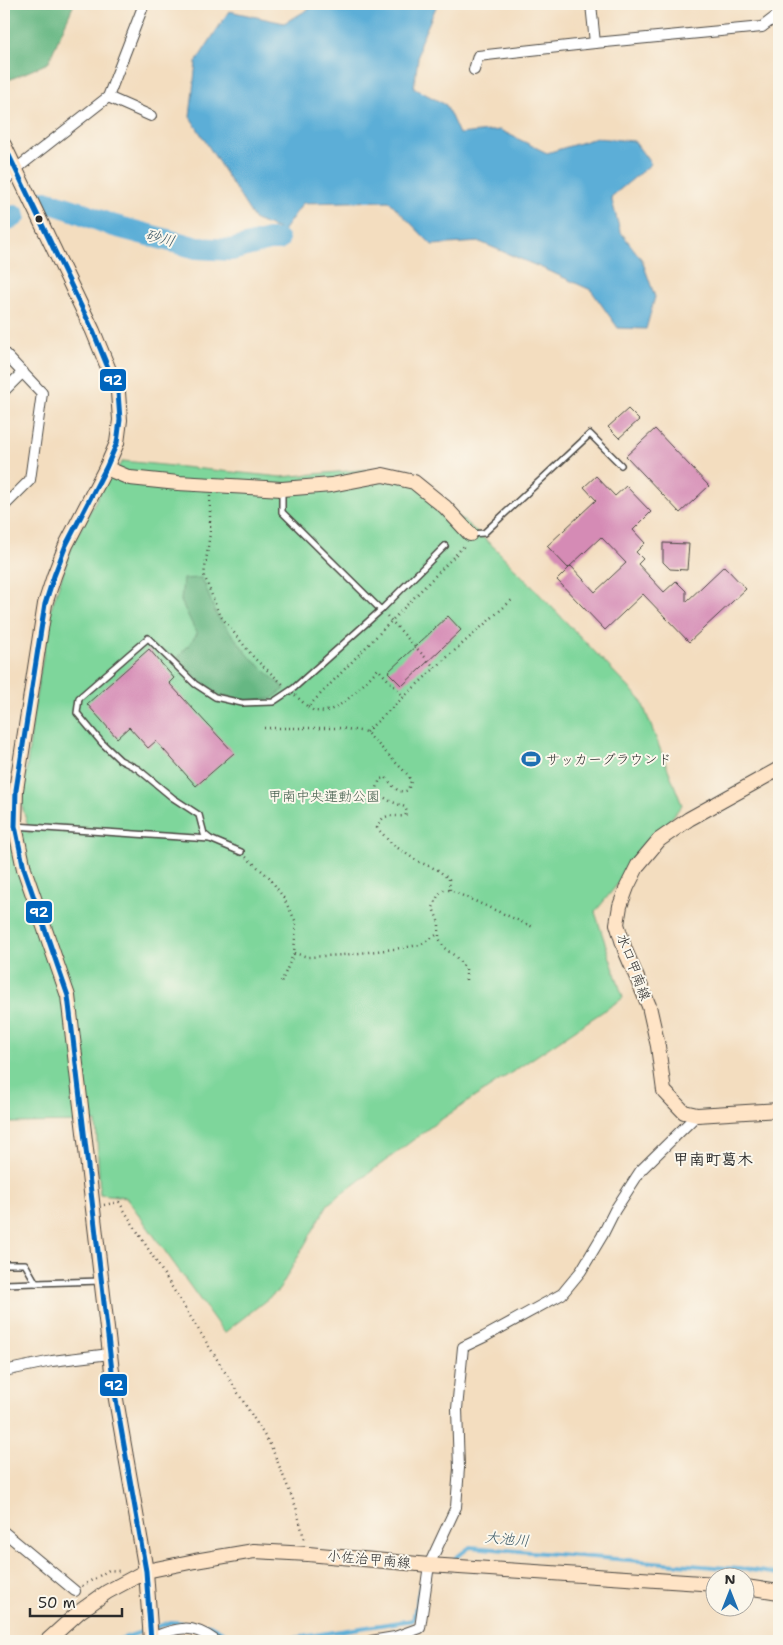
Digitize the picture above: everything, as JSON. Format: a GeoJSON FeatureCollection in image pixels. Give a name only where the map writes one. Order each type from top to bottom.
{"type":"FeatureCollection","features":[{"type":"Feature","properties":{"kind":"street"},"geometry":{"type":"LineString","coordinates":[[4,182],[16,169],[108,97],[144,4]]}},
{"type":"Feature","properties":{"kind":"street"},"geometry":{"type":"LineString","coordinates":[[591,4],[595,42]]}},
{"type":"Feature","properties":{"kind":"street"},"geometry":{"type":"LineString","coordinates":[[474,70],[478,56],[595,42],[762,27],[779,14]]}},
{"type":"Feature","properties":{"kind":"street"},"geometry":{"type":"LineString","coordinates":[[108,97],[150,116]]}},
{"type":"Feature","properties":{"kind":"street"},"geometry":{"type":"LineString","coordinates":[[4,146],[93,331],[118,392],[120,420],[117,443],[66,545],[45,604],[16,797],[15,826],[24,869],[68,996],[114,1388],[146,1571],[151,1639],[167,1631],[187,1628],[205,1634],[216,1641]]}},
{"type":"Feature","properties":{"kind":"street"},"geometry":{"type":"LineString","coordinates":[[4,353],[42,393],[30,480],[4,506]]}},
{"type":"Feature","properties":{"kind":"street"},"geometry":{"type":"LineString","coordinates":[[4,391],[23,372]]}},
{"type":"Feature","properties":{"kind":"street"},"geometry":{"type":"LineString","coordinates":[[106,468],[130,478],[178,483],[282,489],[331,485],[383,475],[391,476],[414,482],[445,507],[469,538]]}},
{"type":"Feature","properties":{"kind":"street","name":"水口甲南線"},"geometry":{"type":"LineString","coordinates":[[779,768],[689,819],[659,840],[638,865],[620,906],[617,924],[625,950],[649,1006],[658,1046],[664,1091],[684,1112],[697,1114],[779,1110]]}},
{"type":"Feature","properties":{"kind":"street"},"geometry":{"type":"LineString","coordinates":[[4,812],[16,797]]}},
{"type":"Feature","properties":{"kind":"street"},"geometry":{"type":"LineString","coordinates":[[370,1641],[395,1637],[420,1628],[429,1565],[456,1507],[459,1468],[457,1409],[463,1346],[484,1338],[562,1294],[581,1272],[602,1236],[614,1210],[641,1170],[697,1114]]}},
{"type":"Feature","properties":{"kind":"street"},"geometry":{"type":"LineString","coordinates":[[4,1371],[52,1361],[110,1354]]}},
{"type":"Feature","properties":{"kind":"street"},"geometry":{"type":"LineString","coordinates":[[4,1532],[75,1590]]}},
{"type":"Feature","properties":{"kind":"street","name":"小佐治甲南線"},"geometry":{"type":"LineString","coordinates":[[47,1641],[79,1612],[107,1592],[146,1571],[254,1551],[706,1583]]}},
{"type":"Feature","properties":{"kind":"street"},"geometry":{"type":"LineString","coordinates":[[756,1589],[779,1592]]}},
{"type":"Feature","properties":{"kind":"lane"},"geometry":{"type":"LineString","coordinates":[[469,538],[484,533],[590,434],[621,465]]}},
{"type":"Feature","properties":{"kind":"lane"},"geometry":{"type":"LineString","coordinates":[[282,489],[282,512],[381,610]]}},
{"type":"Feature","properties":{"kind":"lane"},"geometry":{"type":"LineString","coordinates":[[241,852],[210,839],[204,834],[199,815],[173,798],[138,769],[120,760],[102,743],[77,713],[79,698],[148,638],[195,684],[215,697],[242,703],[273,702],[294,688],[381,610],[445,546]]}},
{"type":"Feature","properties":{"kind":"lane"},"geometry":{"type":"LineString","coordinates":[[15,826],[210,839]]}},
{"type":"Feature","properties":{"kind":"lane"},"geometry":{"type":"LineString","coordinates":[[4,1264],[26,1264],[36,1283]]}},
{"type":"Feature","properties":{"kind":"lane"},"geometry":{"type":"LineString","coordinates":[[4,1284],[101,1281]]}},
{"type":"Feature","properties":{"kind":"path"},"geometry":{"type":"LineString","coordinates":[[202,495],[219,496]]}},
{"type":"Feature","properties":{"kind":"path"},"geometry":{"type":"LineString","coordinates":[[210,495],[210,533],[204,575],[219,614],[255,658],[288,689]]}},
{"type":"Feature","properties":{"kind":"path"},"geometry":{"type":"LineString","coordinates":[[308,707],[392,622],[469,538]]}},
{"type":"Feature","properties":{"kind":"path"},"geometry":{"type":"LineString","coordinates":[[366,732],[513,599]]}},
{"type":"Feature","properties":{"kind":"path"},"geometry":{"type":"LineString","coordinates":[[381,610],[435,668]]}},
{"type":"Feature","properties":{"kind":"path"},"geometry":{"type":"LineString","coordinates":[[295,695],[314,711],[327,711],[352,696],[378,669],[404,697]]}},
{"type":"Feature","properties":{"kind":"path"},"geometry":{"type":"LineString","coordinates":[[264,728],[341,728],[366,732],[407,774],[411,781],[408,790],[403,792],[398,791],[386,778],[380,779],[377,788],[380,795],[405,807],[407,812],[405,816],[387,816],[380,820],[377,828],[392,844],[417,861],[438,870],[449,879],[450,890]]}},
{"type":"Feature","properties":{"kind":"path"},"geometry":{"type":"LineString","coordinates":[[241,852],[269,877],[283,897],[296,922],[294,953],[280,985]]}},
{"type":"Feature","properties":{"kind":"path"},"geometry":{"type":"LineString","coordinates":[[466,980],[466,969],[444,947],[439,934],[439,923],[433,908],[438,895],[444,890],[450,890],[533,927]]}},
{"type":"Feature","properties":{"kind":"path"},"geometry":{"type":"LineString","coordinates":[[294,953],[308,957],[386,950],[420,945],[439,934]]}},
{"type":"Feature","properties":{"kind":"path"},"geometry":{"type":"LineString","coordinates":[[93,1207],[119,1202],[214,1352],[271,1446],[296,1507],[308,1554]]}},
{"type":"Feature","properties":{"kind":"path"},"geometry":{"type":"LineString","coordinates":[[75,1590],[109,1570],[119,1571]]}},
{"type":"Feature","properties":{"kind":"green space"},"geometry":{"type":"Polygon","coordinates":[[[4,4],[74,4],[48,63],[4,82],[4,4]]]}},
{"type":"Feature","properties":{"kind":"green space","name":"甲南中央運動公園"},"geometry":{"type":"Polygon","coordinates":[[[123,461],[281,477],[371,469],[414,477],[496,549],[641,700],[682,805],[595,912],[623,998],[433,1125],[328,1204],[279,1290],[224,1333],[126,1197],[100,1194],[96,1122],[4,1123],[4,812],[30,834],[22,806],[34,708],[51,609],[73,543],[105,483],[123,461]]]}},
{"type":"Feature","properties":{"kind":"green space"},"geometry":{"type":"Polygon","coordinates":[[[202,578],[216,614],[250,657],[285,689],[271,699],[243,700],[217,694],[178,658],[197,634],[181,601],[183,579],[202,578]]]}},
{"type":"Feature","properties":{"kind":"water"},"geometry":{"type":"Polygon","coordinates":[[[318,4],[440,4],[437,5],[420,43],[414,88],[446,105],[459,134],[500,130],[547,153],[596,138],[634,141],[651,164],[611,197],[620,231],[642,260],[655,297],[646,329],[618,328],[591,290],[480,242],[432,245],[389,201],[303,203],[283,231],[255,220],[190,117],[196,62],[229,11],[284,23],[318,4]]]}},
{"type":"Feature","properties":{"kind":"building"},"geometry":{"type":"Polygon","coordinates":[[[628,409],[639,420],[619,438],[608,427],[628,409]]]}},
{"type":"Feature","properties":{"kind":"building"},"geometry":{"type":"Polygon","coordinates":[[[655,429],[709,486],[680,513],[626,456],[655,429]]]}},
{"type":"Feature","properties":{"kind":"building"},"geometry":{"type":"Polygon","coordinates":[[[596,476],[615,496],[626,486],[651,512],[633,530],[645,543],[636,552],[643,559],[638,564],[664,592],[676,581],[686,591],[686,602],[724,566],[746,589],[689,642],[643,594],[605,630],[557,580],[571,566],[595,592],[626,563],[601,537],[568,568],[547,546],[596,500],[584,487],[596,476]]]}},
{"type":"Feature","properties":{"kind":"building"},"geometry":{"type":"Polygon","coordinates":[[[663,543],[689,544],[687,570],[670,569],[663,562],[663,543]]]}},
{"type":"Feature","properties":{"kind":"building"},"geometry":{"type":"Polygon","coordinates":[[[448,616],[461,630],[402,686],[388,672],[448,616]]]}},
{"type":"Feature","properties":{"kind":"building"},"geometry":{"type":"Polygon","coordinates":[[[149,649],[174,678],[169,683],[234,753],[196,786],[156,741],[148,748],[129,727],[117,738],[87,704],[149,649]]]}},
{"type":"Feature","properties":{"kind":"waterway","name":"砂川"},"geometry":{"type":"LineString","coordinates":[[45,201],[111,225],[197,248],[231,250],[269,240],[278,240]]}},
{"type":"Feature","properties":{"kind":"waterway","name":"砂川"},"geometry":{"type":"LineString","coordinates":[[4,221],[15,216]]}},
{"type":"Feature","properties":{"kind":"waterway","name":"大池川"},"geometry":{"type":"LineString","coordinates":[[450,1562],[470,1547],[751,1570],[779,1574]]}},
{"type":"Feature","properties":{"kind":"waterway","name":"大池川"},"geometry":{"type":"LineString","coordinates":[[275,1641],[413,1620],[421,1583],[424,1581]]}},
{"type":"Feature","properties":{"kind":"waterway","name":"大池川"},"geometry":{"type":"LineString","coordinates":[[154,1628],[171,1622],[210,1625],[239,1641]]}},
{"type":"Feature","properties":{"kind":"waterway","name":"大池川"},"geometry":{"type":"LineString","coordinates":[[115,1641],[147,1630]]}},
{"type":"Feature","properties":{"kind":"transit line","name":"92"},"geometry":{"type":"LineString","coordinates":[[4,145],[93,331],[118,392],[120,420],[117,443],[66,545],[45,604],[16,790],[15,826],[24,869],[68,996],[114,1388],[146,1571],[151,1641]]}},
{"type":"Feature","properties":{"kind":"place","name":"サッカーグラウンド"},"geometry":{"type":"Point","coordinates":[531,759]}},
{"type":"Feature","properties":{"kind":"district","name":"甲南町葛木"},"geometry":{"type":"Point","coordinates":[713,1159]}}]}
